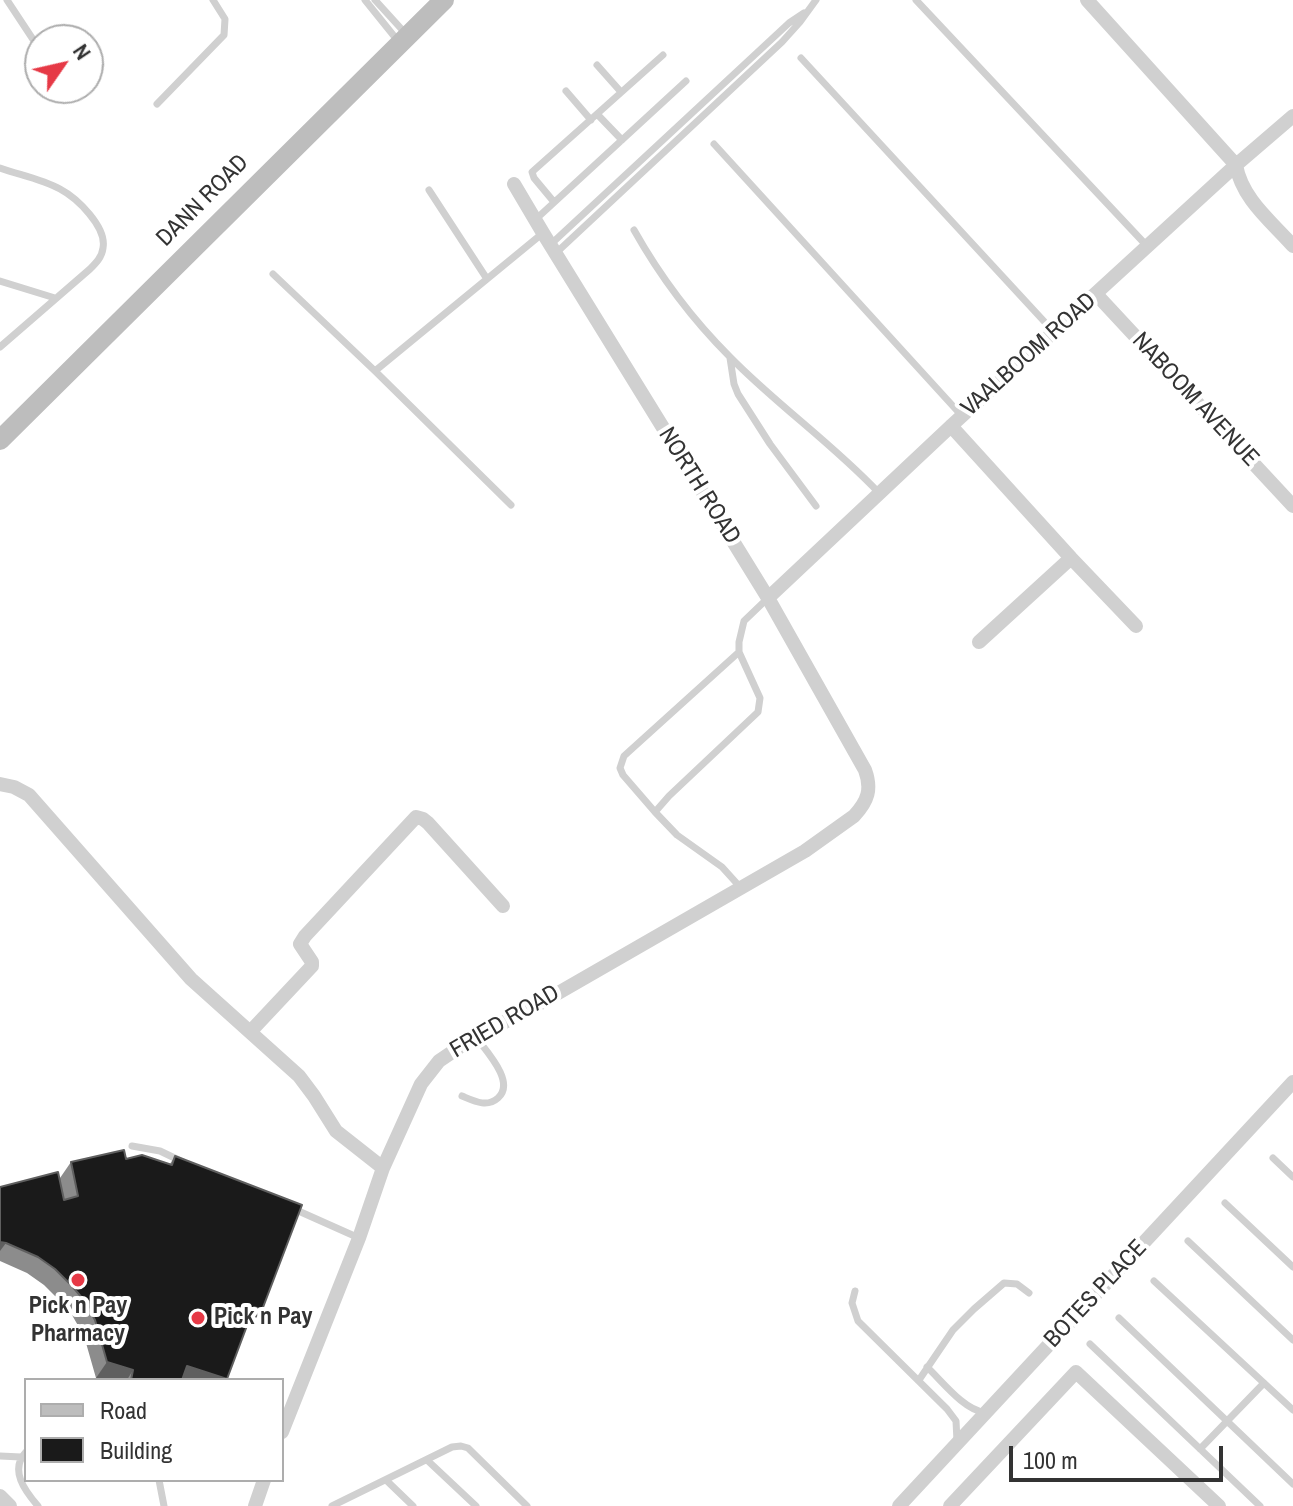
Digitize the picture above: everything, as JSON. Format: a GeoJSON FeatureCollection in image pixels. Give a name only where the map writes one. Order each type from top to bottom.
{"type":"FeatureCollection","features":[{"type":"Feature","properties":{"kind":"main road","name":"DANN ROAD"},"geometry":{"type":"LineString","coordinates":[[0,440],[444,0]]}},
{"type":"Feature","properties":{"kind":"street"},"geometry":{"type":"LineString","coordinates":[[1087,0],[1236,165],[1239,180],[1249,197],[1293,246]]}},
{"type":"Feature","properties":{"kind":"street","name":"VAALBOOM ROAD"},"geometry":{"type":"LineString","coordinates":[[768,598],[957,421],[1293,116]]}},
{"type":"Feature","properties":{"kind":"street","name":"NORTH ROAD"},"geometry":{"type":"LineString","coordinates":[[514,184],[768,598],[865,770],[869,794]]}},
{"type":"Feature","properties":{"kind":"street","name":"NABOOM AVENUE"},"geometry":{"type":"LineString","coordinates":[[1096,294],[1293,506]]}},
{"type":"Feature","properties":{"kind":"street"},"geometry":{"type":"LineString","coordinates":[[957,421],[1071,558],[1136,626]]}},
{"type":"Feature","properties":{"kind":"street"},"geometry":{"type":"LineString","coordinates":[[979,642],[1071,558]]}},
{"type":"Feature","properties":{"kind":"street"},"geometry":{"type":"LineString","coordinates":[[0,784],[29,795],[191,979],[299,1076],[336,1131],[383,1168]]}},
{"type":"Feature","properties":{"kind":"street","name":"FRIED ROAD"},"geometry":{"type":"LineString","coordinates":[[284,1427],[359,1238],[383,1168],[421,1084],[439,1061],[476,1037],[805,851],[842,826],[861,809],[869,794]]}},
{"type":"Feature","properties":{"kind":"street"},"geometry":{"type":"LineString","coordinates":[[250,1032],[312,966],[300,944],[305,936],[416,817],[428,823],[503,906]]}},
{"type":"Feature","properties":{"kind":"street","name":"BOTES PLACE"},"geometry":{"type":"LineString","coordinates":[[899,1506],[1293,1082]]}},
{"type":"Feature","properties":{"kind":"street"},"geometry":{"type":"LineString","coordinates":[[950,1506],[1076,1372],[1219,1506]]}},
{"type":"Feature","properties":{"kind":"street"},"geometry":{"type":"LineString","coordinates":[[255,1506],[263,1482]]}},
{"type":"Feature","properties":{"kind":"street"},"geometry":{"type":"LineString","coordinates":[[0,1496],[10,1506]]}},
{"type":"Feature","properties":{"kind":"lane"},"geometry":{"type":"LineString","coordinates":[[7,0],[24,26]]}},
{"type":"Feature","properties":{"kind":"lane"},"geometry":{"type":"LineString","coordinates":[[157,104],[224,35],[225,19],[213,0]]}},
{"type":"Feature","properties":{"kind":"lane"},"geometry":{"type":"LineString","coordinates":[[365,0],[381,21],[403,39]]}},
{"type":"Feature","properties":{"kind":"lane"},"geometry":{"type":"LineString","coordinates":[[375,0],[403,39]]}},
{"type":"Feature","properties":{"kind":"lane"},"geometry":{"type":"LineString","coordinates":[[375,371],[487,279],[550,244],[816,0]]}},
{"type":"Feature","properties":{"kind":"lane"},"geometry":{"type":"LineString","coordinates":[[916,0],[1148,247]]}},
{"type":"Feature","properties":{"kind":"lane"},"geometry":{"type":"LineString","coordinates":[[381,21],[388,14]]}},
{"type":"Feature","properties":{"kind":"lane"},"geometry":{"type":"LineString","coordinates":[[554,202],[532,172],[663,55]]}},
{"type":"Feature","properties":{"kind":"lane"},"geometry":{"type":"LineString","coordinates":[[801,58],[1054,333]]}},
{"type":"Feature","properties":{"kind":"lane"},"geometry":{"type":"LineString","coordinates":[[597,65],[621,92]]}},
{"type":"Feature","properties":{"kind":"lane"},"geometry":{"type":"LineString","coordinates":[[535,220],[686,81]]}},
{"type":"Feature","properties":{"kind":"lane"},"geometry":{"type":"LineString","coordinates":[[566,91],[622,140]]}},
{"type":"Feature","properties":{"kind":"lane"},"geometry":{"type":"LineString","coordinates":[[714,144],[957,421]]}},
{"type":"Feature","properties":{"kind":"lane"},"geometry":{"type":"LineString","coordinates":[[0,168],[50,184],[72,196],[83,206],[103,236],[98,261],[0,347]]}},
{"type":"Feature","properties":{"kind":"lane"},"geometry":{"type":"LineString","coordinates":[[429,190],[487,279]]}},
{"type":"Feature","properties":{"kind":"lane"},"geometry":{"type":"LineString","coordinates":[[634,230],[670,289],[730,358],[833,447],[880,494]]}},
{"type":"Feature","properties":{"kind":"lane"},"geometry":{"type":"LineString","coordinates":[[273,274],[511,505]]}},
{"type":"Feature","properties":{"kind":"lane"},"geometry":{"type":"LineString","coordinates":[[0,281],[55,298]]}},
{"type":"Feature","properties":{"kind":"lane"},"geometry":{"type":"LineString","coordinates":[[730,358],[738,394],[816,506]]}},
{"type":"Feature","properties":{"kind":"lane"},"geometry":{"type":"LineString","coordinates":[[655,812],[758,712],[760,698],[739,652],[739,642],[744,621],[768,598]]}},
{"type":"Feature","properties":{"kind":"lane"},"geometry":{"type":"LineString","coordinates":[[739,652],[624,756],[620,768],[677,835],[722,867],[741,888]]}},
{"type":"Feature","properties":{"kind":"lane"},"geometry":{"type":"LineString","coordinates":[[462,1096],[488,1103],[496,1099],[504,1088],[500,1072],[476,1037]]}},
{"type":"Feature","properties":{"kind":"lane"},"geometry":{"type":"LineString","coordinates":[[132,1146],[160,1151],[189,1164]]}},
{"type":"Feature","properties":{"kind":"lane"},"geometry":{"type":"LineString","coordinates":[[1273,1158],[1293,1177]]}},
{"type":"Feature","properties":{"kind":"lane"},"geometry":{"type":"LineString","coordinates":[[1225,1203],[1293,1267]]}},
{"type":"Feature","properties":{"kind":"lane"},"geometry":{"type":"LineString","coordinates":[[283,1204],[359,1238]]}},
{"type":"Feature","properties":{"kind":"lane"},"geometry":{"type":"LineString","coordinates":[[1188,1241],[1293,1340]]}},
{"type":"Feature","properties":{"kind":"lane"},"geometry":{"type":"LineString","coordinates":[[1154,1281],[1293,1410]]}},
{"type":"Feature","properties":{"kind":"lane"},"geometry":{"type":"LineString","coordinates":[[919,1380],[953,1330],[1004,1283],[1017,1284],[1029,1293]]}},
{"type":"Feature","properties":{"kind":"lane"},"geometry":{"type":"LineString","coordinates":[[855,1291],[852,1303],[858,1321],[947,1409],[956,1421],[957,1444]]}},
{"type":"Feature","properties":{"kind":"lane"},"geometry":{"type":"LineString","coordinates":[[1119,1318],[1293,1484]]}},
{"type":"Feature","properties":{"kind":"lane"},"geometry":{"type":"LineString","coordinates":[[1090,1344],[1260,1506]]}},
{"type":"Feature","properties":{"kind":"lane"},"geometry":{"type":"LineString","coordinates":[[927,1367],[968,1406],[986,1412]]}},
{"type":"Feature","properties":{"kind":"lane"},"geometry":{"type":"LineString","coordinates":[[1200,1449],[1264,1383]]}},
{"type":"Feature","properties":{"kind":"lane"},"geometry":{"type":"LineString","coordinates":[[332,1506],[452,1447],[461,1446],[468,1448],[527,1506]]}},
{"type":"Feature","properties":{"kind":"lane"},"geometry":{"type":"LineString","coordinates":[[0,1456],[24,1454],[18,1471],[21,1484],[38,1506]]}},
{"type":"Feature","properties":{"kind":"lane"},"geometry":{"type":"LineString","coordinates":[[427,1460],[476,1506]]}},
{"type":"Feature","properties":{"kind":"lane"},"geometry":{"type":"LineString","coordinates":[[386,1480],[413,1506]]}},
{"type":"Feature","properties":{"kind":"lane"},"geometry":{"type":"LineString","coordinates":[[159,1482],[164,1506]]}},
{"type":"Feature","properties":{"kind":"lane"},"geometry":{"type":"LineString","coordinates":[[348,1498],[355,1506]]}},
{"type":"Feature","properties":{"kind":"building"},"geometry":{"type":"Polygon","coordinates":[[[124,1150],[126,1159],[142,1155],[172,1165],[175,1156],[302,1205],[262,1310],[254,1307],[227,1378],[187,1366],[183,1378],[131,1378],[133,1370],[107,1362],[95,1320],[72,1286],[38,1257],[0,1242],[0,1187],[58,1172],[64,1200],[78,1196],[71,1162],[124,1150]]]}},
{"type":"Feature","properties":{"kind":"place","name":"Pick n Pay Pharmacy"},"geometry":{"type":"Point","coordinates":[78,1280]}},
{"type":"Feature","properties":{"kind":"place","name":"Pick n Pay"},"geometry":{"type":"Point","coordinates":[198,1318]}}]}
